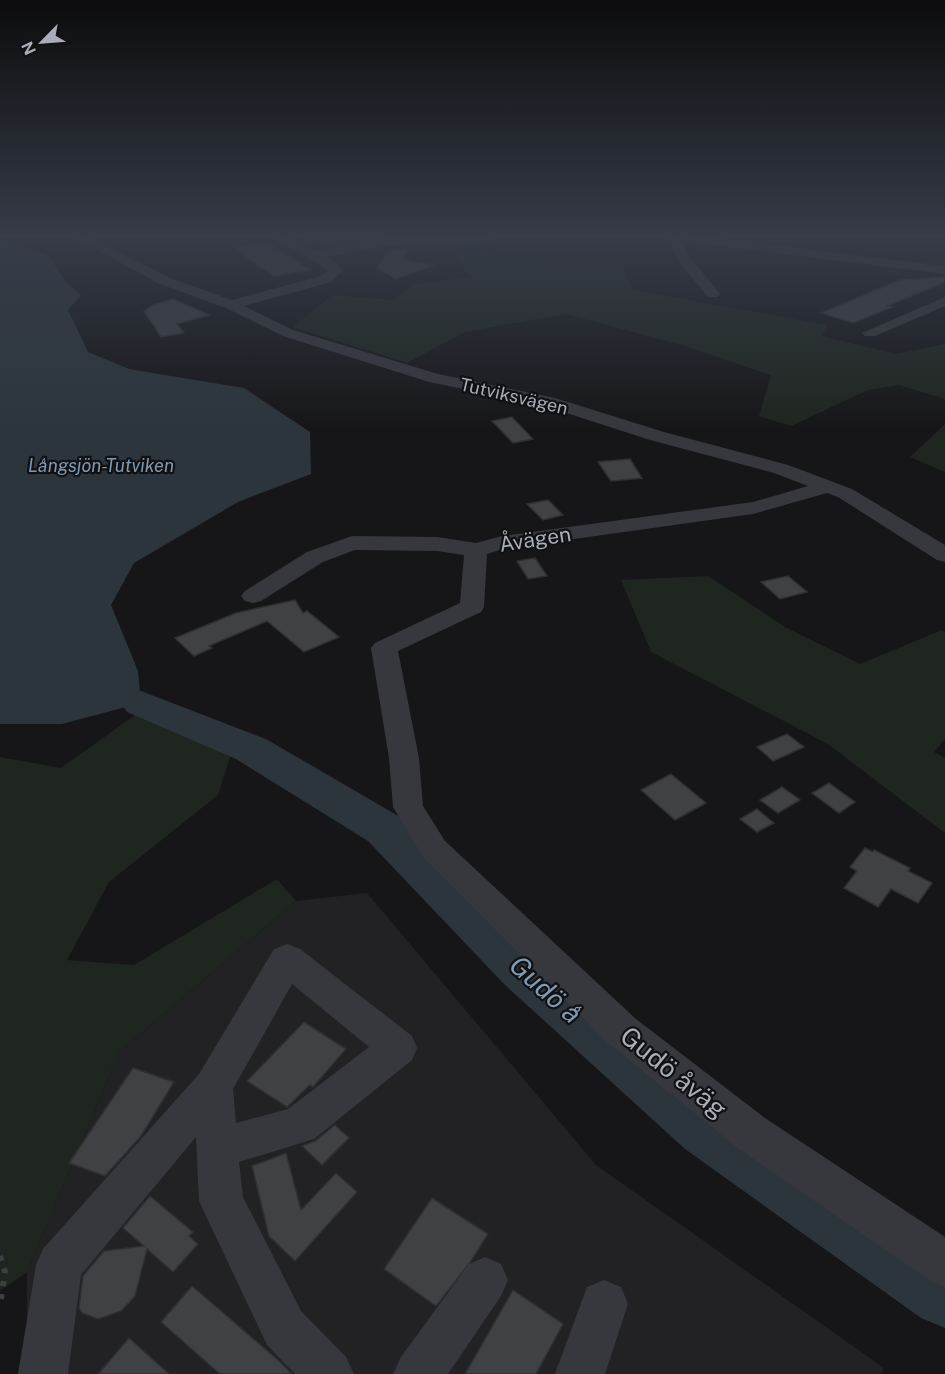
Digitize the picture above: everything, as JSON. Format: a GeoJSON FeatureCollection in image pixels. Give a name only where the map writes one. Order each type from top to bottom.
{"type":"FeatureCollection","features":[{"type":"Feature","properties":{"kind":"street","name":"Tutviksvägen"},"geometry":{"type":"LineString","coordinates":[[223,302],[288,333],[435,378],[549,402],[657,436],[781,469],[845,493],[945,555]]}},
{"type":"Feature","properties":{"kind":"street"},"geometry":{"type":"LineString","coordinates":[[231,305],[242,302]]}},
{"type":"Feature","properties":{"kind":"street"},"geometry":{"type":"LineString","coordinates":[[870,333],[942,302]]}},
{"type":"Feature","properties":{"kind":"street","name":"Åvägen"},"geometry":{"type":"LineString","coordinates":[[253,596],[315,557],[352,543],[437,544],[476,550],[502,543],[753,508],[798,497],[827,486]]}},
{"type":"Feature","properties":{"kind":"street","name":"Gudö åväg"},"geometry":{"type":"LineString","coordinates":[[476,550],[472,607],[384,648],[404,758],[408,807],[434,849],[622,1031],[750,1132],[945,1264]]}},
{"type":"Feature","properties":{"kind":"street"},"geometry":{"type":"LineString","coordinates":[[43,1374],[59,1265],[213,1087],[287,958],[398,1048],[299,1125],[217,1148]]}},
{"type":"Feature","properties":{"kind":"street"},"geometry":{"type":"LineString","coordinates":[[213,1087],[221,1201],[284,1328],[329,1374]]}},
{"type":"Feature","properties":{"kind":"street"},"geometry":{"type":"LineString","coordinates":[[418,1374],[485,1280]]}},
{"type":"Feature","properties":{"kind":"street"},"geometry":{"type":"LineString","coordinates":[[580,1374],[604,1304]]}},
{"type":"Feature","properties":{"kind":"path"},"geometry":{"type":"LineString","coordinates":[[0,1256],[5,1272],[0,1305]]}},
{"type":"Feature","properties":{"kind":"shaded area"},"geometry":{"type":"Polygon","coordinates":[[[323,302],[701,302],[828,325],[821,336],[896,354],[945,344],[945,399],[899,385],[868,390],[791,426],[759,416],[771,375],[688,347],[567,314],[465,332],[407,363],[293,327],[323,302]]]}},
{"type":"Feature","properties":{"kind":"shaded area"},"geometry":{"type":"Polygon","coordinates":[[[945,424],[945,472],[910,457],[945,424]]]}},
{"type":"Feature","properties":{"kind":"shaded area"},"geometry":{"type":"Polygon","coordinates":[[[708,576],[785,627],[860,664],[942,630],[945,633],[945,739],[934,752],[945,758],[945,833],[828,744],[651,652],[621,580],[708,576]]]}},
{"type":"Feature","properties":{"kind":"shaded area"},"geometry":{"type":"Polygon","coordinates":[[[138,713],[231,754],[218,795],[109,882],[67,960],[134,965],[277,879],[296,901],[119,1052],[27,1272],[0,1291],[0,757],[61,768],[138,713]]]}},
{"type":"Feature","properties":{"kind":"shaded area"},"geometry":{"type":"Polygon","coordinates":[[[367,893],[596,1165],[884,1368],[881,1374],[27,1374],[27,1272],[119,1052],[296,901],[367,893]]]}},
{"type":"Feature","properties":{"kind":"water","name":"Långsjön-Tutviken"},"geometry":{"type":"Polygon","coordinates":[[[0,302],[75,302],[68,310],[88,352],[129,369],[244,388],[310,432],[311,474],[238,502],[134,563],[111,605],[138,671],[141,703],[62,724],[0,724],[0,302]]]}},
{"type":"Feature","properties":{"kind":"building"},"geometry":{"type":"Polygon","coordinates":[[[163,302],[180,302],[209,315],[177,324],[184,333],[161,337],[144,311],[163,302]]]}},
{"type":"Feature","properties":{"kind":"building"},"geometry":{"type":"Polygon","coordinates":[[[847,302],[896,302],[887,306],[892,307],[853,323],[821,313],[847,302]]]}},
{"type":"Feature","properties":{"kind":"building"},"geometry":{"type":"Polygon","coordinates":[[[512,417],[533,439],[513,443],[492,421],[512,417]]]}},
{"type":"Feature","properties":{"kind":"building"},"geometry":{"type":"Polygon","coordinates":[[[630,459],[642,478],[611,481],[598,462],[630,459]]]}},
{"type":"Feature","properties":{"kind":"building"},"geometry":{"type":"Polygon","coordinates":[[[548,500],[563,515],[543,520],[527,504],[548,500]]]}},
{"type":"Feature","properties":{"kind":"building"},"geometry":{"type":"Polygon","coordinates":[[[535,558],[547,576],[528,579],[517,561],[535,558]]]}},
{"type":"Feature","properties":{"kind":"building"},"geometry":{"type":"Polygon","coordinates":[[[788,576],[807,592],[780,599],[761,582],[788,576]]]}},
{"type":"Feature","properties":{"kind":"building"},"geometry":{"type":"Polygon","coordinates":[[[295,600],[303,613],[307,611],[339,637],[304,652],[267,621],[209,646],[212,648],[194,656],[175,638],[236,613],[295,600]]]}},
{"type":"Feature","properties":{"kind":"building"},"geometry":{"type":"Polygon","coordinates":[[[787,734],[804,747],[773,761],[757,747],[787,734]]]}},
{"type":"Feature","properties":{"kind":"building"},"geometry":{"type":"Polygon","coordinates":[[[671,774],[706,803],[675,820],[641,790],[671,774]]]}},
{"type":"Feature","properties":{"kind":"building"},"geometry":{"type":"Polygon","coordinates":[[[829,783],[855,802],[839,813],[812,793],[829,783]]]}},
{"type":"Feature","properties":{"kind":"building"},"geometry":{"type":"Polygon","coordinates":[[[782,787],[800,800],[778,813],[760,800],[782,787]]]}},
{"type":"Feature","properties":{"kind":"building"},"geometry":{"type":"Polygon","coordinates":[[[757,809],[774,823],[757,832],[740,819],[757,809]]]}},
{"type":"Feature","properties":{"kind":"building"},"geometry":{"type":"Polygon","coordinates":[[[865,848],[873,852],[874,850],[910,868],[908,871],[932,883],[918,903],[891,889],[878,907],[844,888],[857,871],[850,867],[865,848]]]}},
{"type":"Feature","properties":{"kind":"building"},"geometry":{"type":"Polygon","coordinates":[[[304,1022],[346,1049],[313,1087],[310,1085],[287,1107],[247,1081],[304,1022]]]}},
{"type":"Feature","properties":{"kind":"building"},"geometry":{"type":"Polygon","coordinates":[[[133,1068],[174,1082],[141,1136],[105,1176],[69,1163],[133,1068]]]}},
{"type":"Feature","properties":{"kind":"building"},"geometry":{"type":"Polygon","coordinates":[[[335,1125],[349,1138],[322,1165],[302,1146],[315,1141],[335,1125]]]}},
{"type":"Feature","properties":{"kind":"building"},"geometry":{"type":"Polygon","coordinates":[[[286,1153],[301,1210],[336,1173],[357,1192],[295,1261],[269,1236],[252,1166],[286,1153]]]}},
{"type":"Feature","properties":{"kind":"building"},"geometry":{"type":"Polygon","coordinates":[[[150,1196],[193,1232],[189,1236],[198,1244],[173,1272],[147,1249],[135,1296],[121,1311],[98,1319],[82,1313],[79,1308],[83,1276],[104,1251],[144,1246],[123,1228],[150,1196]]]}},
{"type":"Feature","properties":{"kind":"building"},"geometry":{"type":"Polygon","coordinates":[[[432,1198],[488,1234],[471,1261],[436,1306],[384,1269],[432,1198]]]}},
{"type":"Feature","properties":{"kind":"building"},"geometry":{"type":"Polygon","coordinates":[[[192,1286],[292,1374],[220,1374],[161,1322],[192,1286]]]}},
{"type":"Feature","properties":{"kind":"building"},"geometry":{"type":"Polygon","coordinates":[[[513,1290],[563,1324],[536,1374],[465,1374],[513,1290]]]}},
{"type":"Feature","properties":{"kind":"building"},"geometry":{"type":"Polygon","coordinates":[[[129,1338],[169,1374],[98,1374],[129,1338]]]}},
{"type":"Feature","properties":{"kind":"waterway","name":"Gudö å"},"geometry":{"type":"LineString","coordinates":[[141,703],[251,749],[384,829],[522,969],[706,1129],[945,1294]]}}]}
